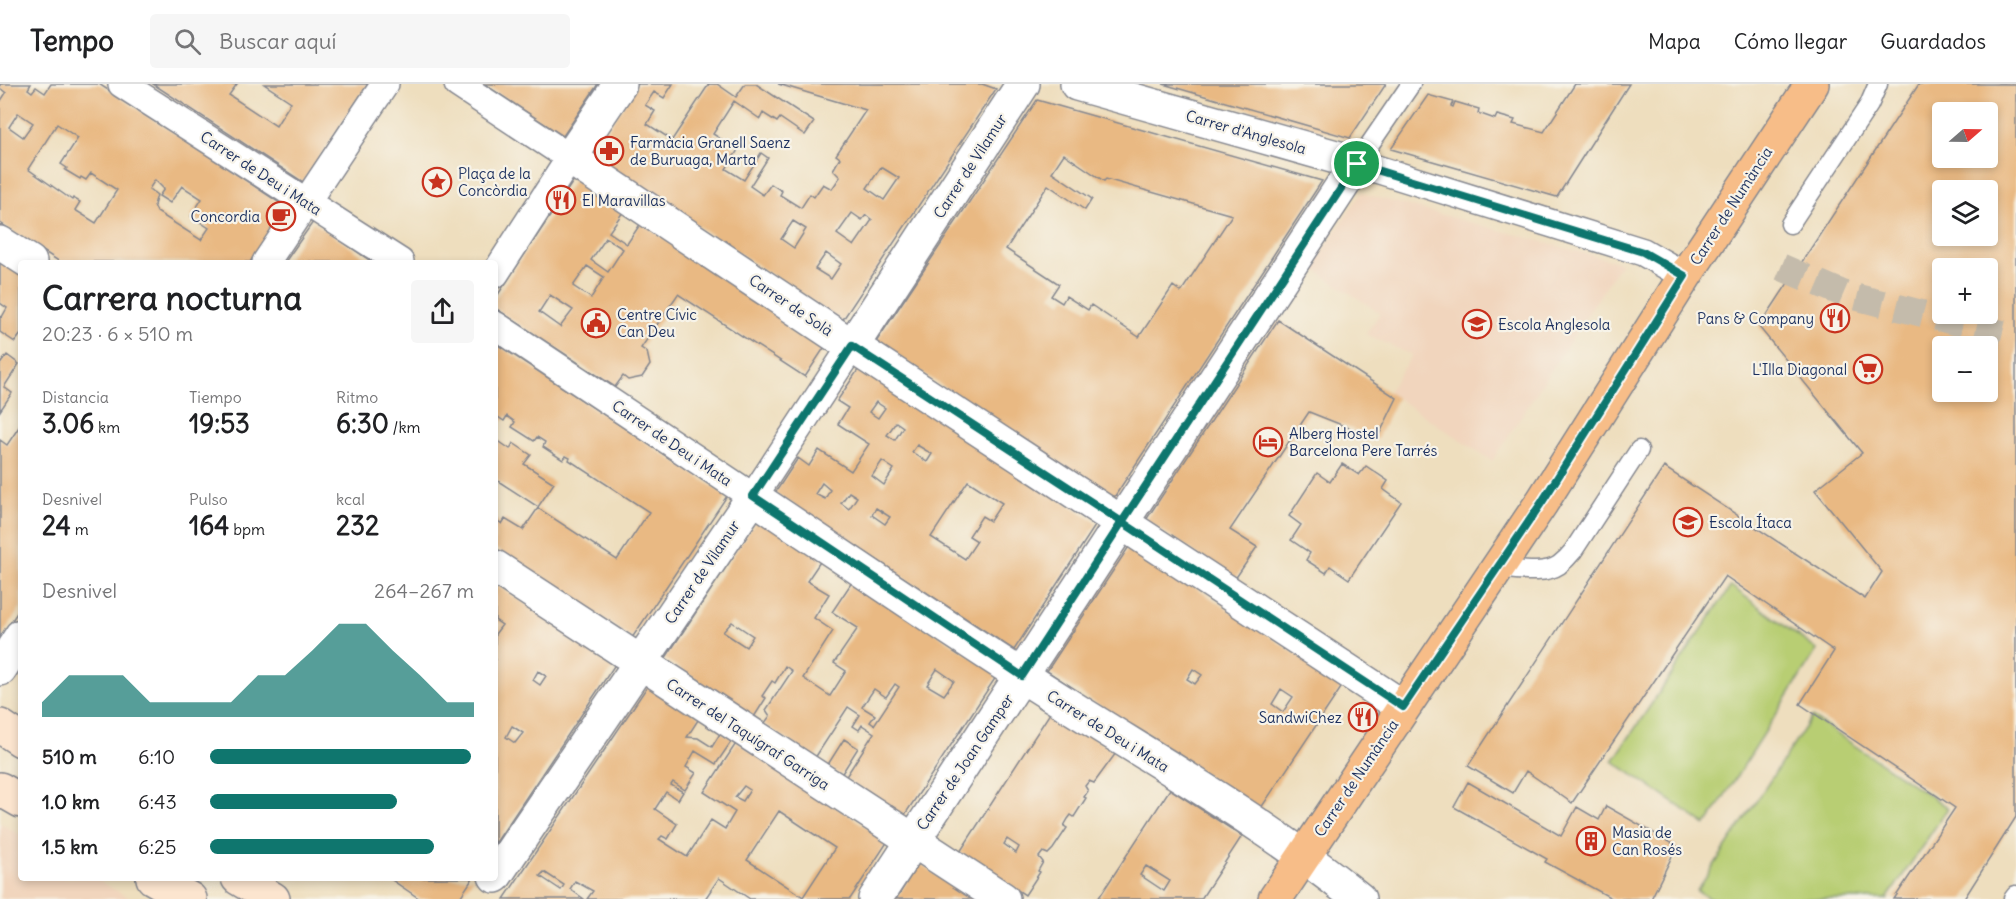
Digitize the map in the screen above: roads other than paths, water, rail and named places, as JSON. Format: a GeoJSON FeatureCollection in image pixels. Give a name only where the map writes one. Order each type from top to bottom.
{"type":"FeatureCollection","features":[{"type":"Feature","properties":{"kind":"main road","name":"Carrer de Numància"},"geometry":{"type":"LineString","coordinates":[[1275,899],[1542,502],[1685,276],[1812,84]]}},
{"type":"Feature","properties":{"kind":"main road"},"geometry":{"type":"LineString","coordinates":[[0,726],[18,738]]}},
{"type":"Feature","properties":{"kind":"main road"},"geometry":{"type":"LineString","coordinates":[[0,789],[18,799]]}},
{"type":"Feature","properties":{"kind":"main road"},"geometry":{"type":"LineString","coordinates":[[158,881],[190,899]]}},
{"type":"Feature","properties":{"kind":"main road"},"geometry":{"type":"LineString","coordinates":[[243,881],[273,899]]}},
{"type":"Feature","properties":{"kind":"street","name":"Carrer de Deu i Mata"},"geometry":{"type":"LineString","coordinates":[[122,84],[397,260]]}},
{"type":"Feature","properties":{"kind":"street"},"geometry":{"type":"LineString","coordinates":[[267,260],[385,84]]}},
{"type":"Feature","properties":{"kind":"street"},"geometry":{"type":"LineString","coordinates":[[458,84],[570,158]]}},
{"type":"Feature","properties":{"kind":"street"},"geometry":{"type":"LineString","coordinates":[[498,269],[620,84]]}},
{"type":"Feature","properties":{"kind":"street","name":"Carrer de Vilamur"},"geometry":{"type":"LineString","coordinates":[[498,873],[753,496],[1023,84]]}},
{"type":"Feature","properties":{"kind":"street","name":"Carrer d'Anglesola"},"geometry":{"type":"LineString","coordinates":[[1077,84],[1357,164],[1643,252],[1685,276]]}},
{"type":"Feature","properties":{"kind":"street","name":"Carrer de Solà"},"geometry":{"type":"LineString","coordinates":[[570,158],[1403,707]]}},
{"type":"Feature","properties":{"kind":"street","name":"Carrer de Joan Gamper"},"geometry":{"type":"LineString","coordinates":[[875,899],[1357,164]]}},
{"type":"Feature","properties":{"kind":"street"},"geometry":{"type":"LineString","coordinates":[[0,243],[27,260]]}},
{"type":"Feature","properties":{"kind":"street","name":"Carrer de Deu i Mata"},"geometry":{"type":"LineString","coordinates":[[498,328],[1022,676],[1259,826],[1359,899]]}},
{"type":"Feature","properties":{"kind":"street","name":"Carrer del Taquígraf Garriga"},"geometry":{"type":"LineString","coordinates":[[498,569],[1003,899]]}},
{"type":"Feature","properties":{"kind":"street"},"geometry":{"type":"LineString","coordinates":[[0,669],[18,641]]}},
{"type":"Feature","properties":{"kind":"street","name":"Carrer de Vilamur"},"geometry":{"type":"LineString","coordinates":[[480,899],[492,881]]}},
{"type":"Feature","properties":{"kind":"lane","name":"Carrer de Joan Gamper"},"geometry":{"type":"LineString","coordinates":[[1357,164],[1411,84]]}},
{"type":"Feature","properties":{"kind":"lane"},"geometry":{"type":"LineString","coordinates":[[1790,224],[1869,105],[1878,84]]}},
{"type":"Feature","properties":{"kind":"lane"},"geometry":{"type":"LineString","coordinates":[[1496,568],[1550,569],[1559,565],[1573,551],[1639,450]]}},
{"type":"Feature","properties":{"kind":"lane"},"geometry":{"type":"LineString","coordinates":[[2013,899],[2016,895]]}},
{"type":"Feature","properties":{"kind":"tunnel"},"geometry":{"type":"LineString","coordinates":[[1781,267],[1844,294],[2016,337]]}},
{"type":"Feature","properties":{"kind":"place","name":"Farmàcia Granell Saenz de Buruaga, Marta"},"geometry":{"type":"Point","coordinates":[609,151]}},
{"type":"Feature","properties":{"kind":"place","name":"Plaça de la Concòrdia"},"geometry":{"type":"Point","coordinates":[437,182]}},
{"type":"Feature","properties":{"kind":"place","name":"El Maravillas"},"geometry":{"type":"Point","coordinates":[561,200]}},
{"type":"Feature","properties":{"kind":"place","name":"Concordia"},"geometry":{"type":"Point","coordinates":[281,216]}},
{"type":"Feature","properties":{"kind":"place","name":"Pans & Company"},"geometry":{"type":"Point","coordinates":[1835,318]}},
{"type":"Feature","properties":{"kind":"place","name":"Centre Cívic Can Deu"},"geometry":{"type":"Point","coordinates":[596,323]}},
{"type":"Feature","properties":{"kind":"place","name":"Escola Anglesola"},"geometry":{"type":"Point","coordinates":[1477,324]}},
{"type":"Feature","properties":{"kind":"place","name":"L'Illa Diagonal"},"geometry":{"type":"Point","coordinates":[1868,369]}},
{"type":"Feature","properties":{"kind":"place","name":"Alberg Hostel Barcelona Pere Tarrés"},"geometry":{"type":"Point","coordinates":[1268,442]}},
{"type":"Feature","properties":{"kind":"place","name":"Escola Ítaca"},"geometry":{"type":"Point","coordinates":[1688,522]}},
{"type":"Feature","properties":{"kind":"place","name":"SandwiChez"},"geometry":{"type":"Point","coordinates":[1363,717]}},
{"type":"Feature","properties":{"kind":"place","name":"Masia de Can Rosés"},"geometry":{"type":"Point","coordinates":[1591,841]}}]}
